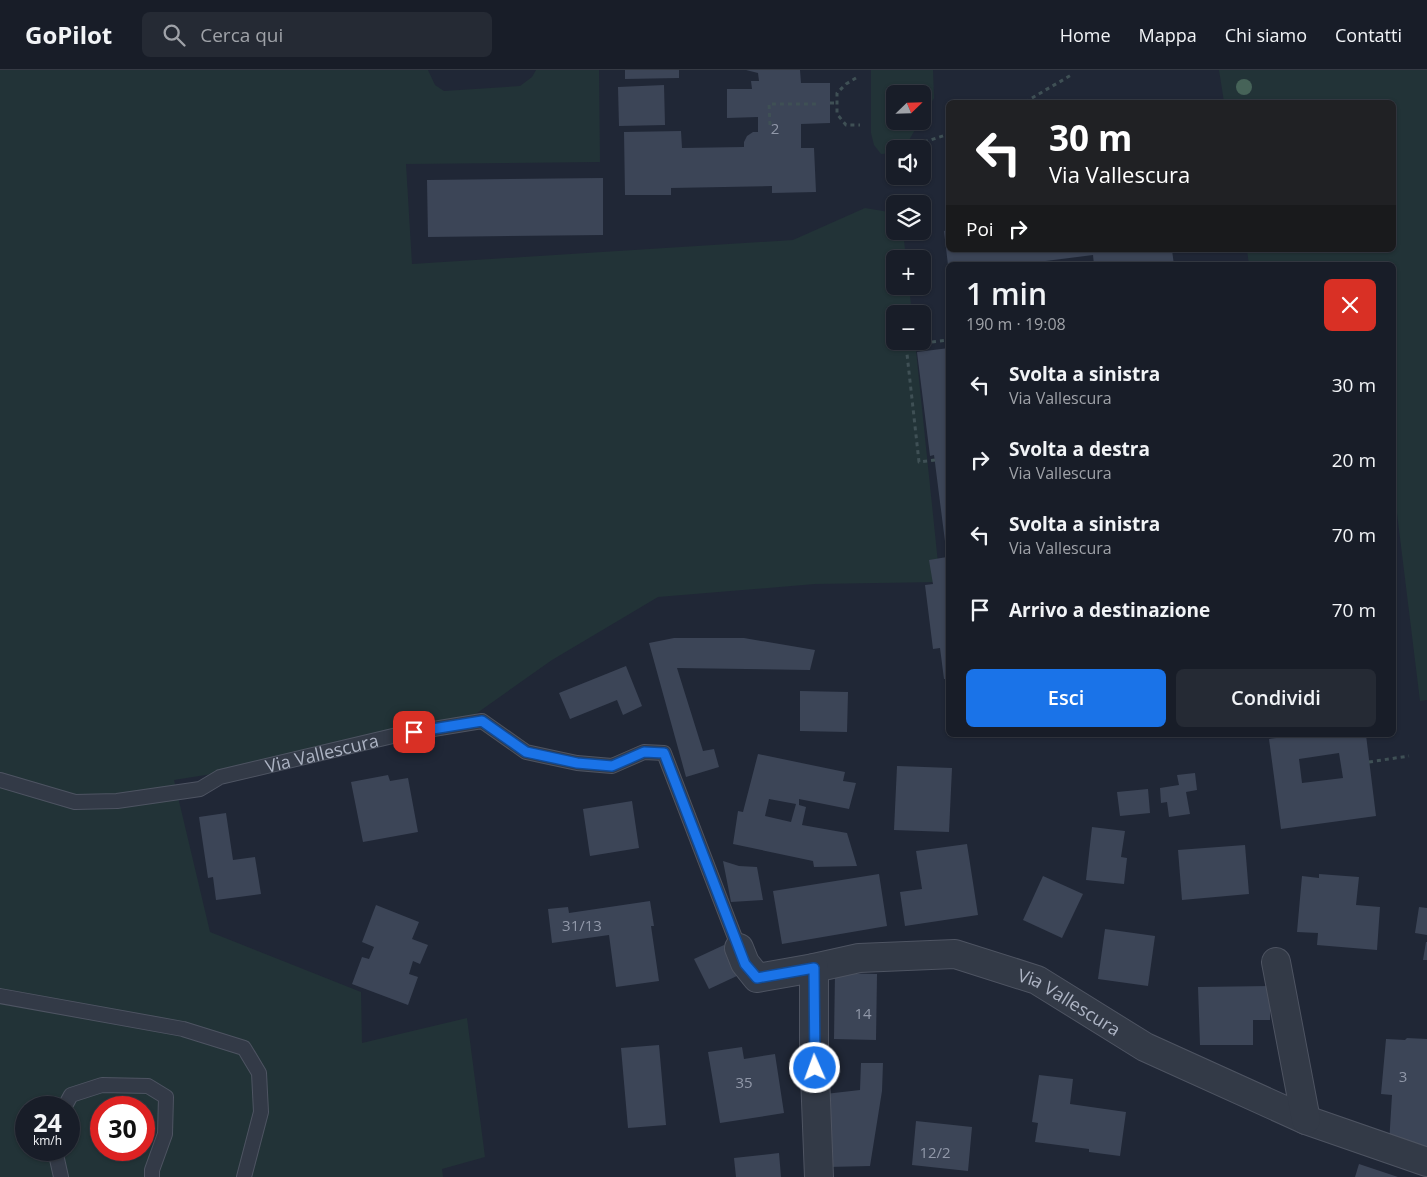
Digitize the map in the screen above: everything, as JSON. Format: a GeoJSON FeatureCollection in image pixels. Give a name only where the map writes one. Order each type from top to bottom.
{"type":"FeatureCollection","features":[{"type":"Feature","properties":{"kind":"street","name":"Via Vallescura"},"geometry":{"type":"LineString","coordinates":[[739,948],[745,964],[757,978],[859,958],[955,954],[1037,980],[1145,1046],[1306,1120],[1427,1162]]}},
{"type":"Feature","properties":{"kind":"street"},"geometry":{"type":"LineString","coordinates":[[1276,962],[1306,1120]]}},
{"type":"Feature","properties":{"kind":"street"},"geometry":{"type":"LineString","coordinates":[[814,968],[814,1050],[819,1177]]}},
{"type":"Feature","properties":{"kind":"lane","name":"Via Vallescura"},"geometry":{"type":"LineString","coordinates":[[0,780],[75,802],[117,801],[200,789],[220,777],[397,735],[482,721],[526,752],[577,763],[612,766],[644,752],[664,753],[739,948]]}},
{"type":"Feature","properties":{"kind":"lane"},"geometry":{"type":"LineString","coordinates":[[0,996],[183,1029],[244,1048],[259,1073],[261,1112],[244,1177]]}},
{"type":"Feature","properties":{"kind":"lane"},"geometry":{"type":"LineString","coordinates":[[70,1096],[102,1085],[148,1086],[166,1097],[165,1134],[152,1170],[152,1177]]}},
{"type":"Feature","properties":{"kind":"lane"},"geometry":{"type":"LineString","coordinates":[[57,1161],[61,1177]]}},
{"type":"Feature","properties":{"kind":"path"},"geometry":{"type":"LineString","coordinates":[[1028,100],[1073,74]]}},
{"type":"Feature","properties":{"kind":"path"},"geometry":{"type":"LineString","coordinates":[[856,78],[836,93],[836,114],[846,125],[860,125]]}},
{"type":"Feature","properties":{"kind":"path"},"geometry":{"type":"LineString","coordinates":[[830,103],[836,103]]}},
{"type":"Feature","properties":{"kind":"path"},"geometry":{"type":"LineString","coordinates":[[770,126],[769,104],[816,104]]}},
{"type":"Feature","properties":{"kind":"path"},"geometry":{"type":"LineString","coordinates":[[930,140],[946,135]]}},
{"type":"Feature","properties":{"kind":"path"},"geometry":{"type":"LineString","coordinates":[[935,460],[919,462],[906,345],[946,340]]}},
{"type":"Feature","properties":{"kind":"path"},"geometry":{"type":"LineString","coordinates":[[1369,762],[1409,756]]}},
{"type":"Feature","properties":{"kind":"shaded area"},"geometry":{"type":"Polygon","coordinates":[[[0,70],[428,70],[435,85],[444,91],[520,86],[532,77],[536,70],[599,70],[600,162],[406,164],[412,264],[793,240],[865,208],[886,212],[886,240],[904,240],[905,250],[886,250],[886,295],[910,295],[911,305],[886,305],[886,350],[916,350],[940,582],[815,584],[658,597],[552,660],[453,730],[337,754],[174,780],[210,932],[361,992],[362,1043],[467,1018],[485,1157],[442,1169],[443,1177],[0,1177],[0,70]]]}},
{"type":"Feature","properties":{"kind":"shaded area"},"geometry":{"type":"Polygon","coordinates":[[[871,70],[933,70],[934,98],[931,103],[931,85],[886,85],[886,130],[915,130],[909,140],[886,140],[886,154],[881,154],[874,145],[871,133],[871,70]]]}},
{"type":"Feature","properties":{"kind":"shaded area"},"geometry":{"type":"Polygon","coordinates":[[[1219,70],[1427,70],[1427,700],[1420,701],[1396,505],[1396,262],[1249,262],[1247,252],[1396,252],[1396,100],[1224,100],[1219,70]]]}},
{"type":"Feature","properties":{"kind":"building"},"geometry":{"type":"Polygon","coordinates":[[[625,70],[679,70],[679,78],[625,79],[625,70]]]}},
{"type":"Feature","properties":{"kind":"building"},"geometry":{"type":"Polygon","coordinates":[[[746,70],[800,70],[801,83],[830,83],[830,123],[801,124],[801,148],[814,148],[816,192],[772,193],[772,186],[671,188],[671,195],[625,195],[624,132],[681,131],[682,148],[744,147],[747,136],[753,132],[758,132],[758,117],[727,118],[727,89],[752,89],[751,81],[759,81],[758,73],[746,70]]]}},
{"type":"Feature","properties":{"kind":"building"},"geometry":{"type":"Polygon","coordinates":[[[664,85],[665,125],[619,126],[618,87],[664,85]]]}},
{"type":"Feature","properties":{"kind":"building"},"geometry":{"type":"Polygon","coordinates":[[[603,178],[603,235],[428,237],[427,180],[603,178]]]}},
{"type":"Feature","properties":{"kind":"building"},"geometry":{"type":"Polygon","coordinates":[[[944,231],[946,231],[946,248],[944,231]]]}},
{"type":"Feature","properties":{"kind":"building"},"geometry":{"type":"Polygon","coordinates":[[[946,252],[1172,252],[1174,262],[1094,262],[1093,255],[1038,262],[948,262],[946,252]]]}},
{"type":"Feature","properties":{"kind":"building"},"geometry":{"type":"Polygon","coordinates":[[[946,348],[946,549],[934,455],[930,456],[917,352],[946,348]]]}},
{"type":"Feature","properties":{"kind":"building"},"geometry":{"type":"Polygon","coordinates":[[[946,557],[946,679],[944,679],[940,648],[933,649],[925,585],[933,584],[929,560],[946,557]]]}},
{"type":"Feature","properties":{"kind":"building"},"geometry":{"type":"Polygon","coordinates":[[[674,638],[744,638],[815,650],[810,670],[677,668],[703,751],[714,749],[719,767],[686,777],[649,643],[674,638]]]}},
{"type":"Feature","properties":{"kind":"building"},"geometry":{"type":"Polygon","coordinates":[[[626,666],[642,706],[623,715],[617,700],[570,719],[559,693],[626,666]]]}},
{"type":"Feature","properties":{"kind":"building"},"geometry":{"type":"Polygon","coordinates":[[[800,691],[848,692],[847,732],[800,731],[800,691]]]}},
{"type":"Feature","properties":{"kind":"building"},"geometry":{"type":"Polygon","coordinates":[[[1284,737],[1366,737],[1376,816],[1281,829],[1269,739],[1284,737]],[[1339,753],[1299,759],[1302,783],[1343,778],[1339,753]]]}},
{"type":"Feature","properties":{"kind":"building"},"geometry":{"type":"Polygon","coordinates":[[[758,754],[845,772],[843,781],[856,783],[849,809],[799,799],[799,805],[806,807],[802,825],[847,833],[857,866],[814,867],[813,861],[733,844],[738,811],[743,812],[758,754]],[[769,799],[765,816],[791,822],[796,804],[769,799]]]}},
{"type":"Feature","properties":{"kind":"building"},"geometry":{"type":"Polygon","coordinates":[[[897,766],[952,768],[949,832],[894,830],[897,766]]]}},
{"type":"Feature","properties":{"kind":"building"},"geometry":{"type":"Polygon","coordinates":[[[1195,773],[1197,790],[1186,792],[1190,814],[1169,817],[1167,802],[1161,803],[1160,788],[1179,785],[1177,775],[1195,773]]]}},
{"type":"Feature","properties":{"kind":"building"},"geometry":{"type":"Polygon","coordinates":[[[388,775],[390,781],[408,778],[418,832],[363,842],[351,782],[388,775]]]}},
{"type":"Feature","properties":{"kind":"building"},"geometry":{"type":"Polygon","coordinates":[[[1148,789],[1150,813],[1120,816],[1117,792],[1148,789]]]}},
{"type":"Feature","properties":{"kind":"building"},"geometry":{"type":"Polygon","coordinates":[[[632,801],[639,848],[590,856],[583,809],[632,801]]]}},
{"type":"Feature","properties":{"kind":"building"},"geometry":{"type":"Polygon","coordinates":[[[226,813],[233,860],[255,857],[261,894],[216,900],[213,877],[208,878],[199,817],[226,813]]]}},
{"type":"Feature","properties":{"kind":"building"},"geometry":{"type":"Polygon","coordinates":[[[1092,827],[1125,831],[1121,857],[1127,858],[1124,884],[1086,880],[1092,827]]]}},
{"type":"Feature","properties":{"kind":"building"},"geometry":{"type":"Polygon","coordinates":[[[967,844],[978,915],[905,926],[900,892],[922,889],[916,851],[967,844]]]}},
{"type":"Feature","properties":{"kind":"building"},"geometry":{"type":"Polygon","coordinates":[[[1245,845],[1249,894],[1182,900],[1178,850],[1245,845]]]}},
{"type":"Feature","properties":{"kind":"building"},"geometry":{"type":"Polygon","coordinates":[[[723,861],[739,866],[757,867],[763,900],[731,902],[723,861]]]}},
{"type":"Feature","properties":{"kind":"building"},"geometry":{"type":"Polygon","coordinates":[[[879,874],[887,926],[782,944],[773,891],[879,874]]]}},
{"type":"Feature","properties":{"kind":"building"},"geometry":{"type":"Polygon","coordinates":[[[1319,874],[1359,877],[1356,905],[1380,907],[1377,950],[1317,945],[1318,933],[1297,932],[1302,876],[1319,878],[1319,874]]]}},
{"type":"Feature","properties":{"kind":"building"},"geometry":{"type":"Polygon","coordinates":[[[1043,876],[1083,894],[1062,938],[1023,920],[1043,876]]]}},
{"type":"Feature","properties":{"kind":"building"},"geometry":{"type":"Polygon","coordinates":[[[650,901],[654,926],[651,926],[659,981],[616,987],[609,935],[552,943],[548,909],[568,907],[569,913],[650,901]]]}},
{"type":"Feature","properties":{"kind":"building"},"geometry":{"type":"Polygon","coordinates":[[[376,905],[419,922],[412,939],[428,945],[420,964],[413,961],[409,974],[418,977],[408,1005],[352,984],[362,957],[369,959],[374,947],[362,942],[376,905]]]}},
{"type":"Feature","properties":{"kind":"building"},"geometry":{"type":"Polygon","coordinates":[[[1419,907],[1427,908],[1427,935],[1415,933],[1419,907]]]}},
{"type":"Feature","properties":{"kind":"building"},"geometry":{"type":"Polygon","coordinates":[[[1105,929],[1155,936],[1148,986],[1098,979],[1105,929]]]}},
{"type":"Feature","properties":{"kind":"building"},"geometry":{"type":"Polygon","coordinates":[[[1426,942],[1427,960],[1423,960],[1426,942]]]}},
{"type":"Feature","properties":{"kind":"building"},"geometry":{"type":"Polygon","coordinates":[[[724,945],[739,975],[709,989],[694,959],[724,945]]]}},
{"type":"Feature","properties":{"kind":"building"},"geometry":{"type":"Polygon","coordinates":[[[835,973],[877,974],[876,1040],[834,1039],[835,973]]]}},
{"type":"Feature","properties":{"kind":"building"},"geometry":{"type":"Polygon","coordinates":[[[1270,986],[1270,1020],[1253,1020],[1253,1045],[1200,1045],[1198,987],[1270,986]]]}},
{"type":"Feature","properties":{"kind":"building"},"geometry":{"type":"Polygon","coordinates":[[[1407,1038],[1427,1039],[1427,1156],[1389,1144],[1392,1095],[1381,1094],[1386,1039],[1405,1040],[1407,1038]]]}},
{"type":"Feature","properties":{"kind":"building"},"geometry":{"type":"Polygon","coordinates":[[[659,1045],[666,1125],[628,1128],[621,1048],[659,1045]]]}},
{"type":"Feature","properties":{"kind":"building"},"geometry":{"type":"Polygon","coordinates":[[[742,1047],[744,1059],[775,1054],[784,1113],[720,1123],[708,1052],[742,1047]]]}},
{"type":"Feature","properties":{"kind":"building"},"geometry":{"type":"Polygon","coordinates":[[[861,1063],[883,1063],[882,1091],[870,1166],[828,1167],[825,1094],[860,1090],[861,1063]]]}},
{"type":"Feature","properties":{"kind":"building"},"geometry":{"type":"Polygon","coordinates":[[[1039,1075],[1073,1079],[1070,1104],[1126,1112],[1120,1156],[1089,1152],[1089,1149],[1035,1142],[1038,1123],[1032,1122],[1039,1075]]]}},
{"type":"Feature","properties":{"kind":"building"},"geometry":{"type":"Polygon","coordinates":[[[916,1121],[972,1127],[968,1171],[912,1165],[916,1121]]]}},
{"type":"Feature","properties":{"kind":"building"},"geometry":{"type":"Polygon","coordinates":[[[779,1153],[781,1177],[736,1177],[734,1158],[779,1153]]]}},
{"type":"Feature","properties":{"kind":"building"},"geometry":{"type":"Polygon","coordinates":[[[1359,1164],[1398,1177],[1355,1177],[1359,1164]]]}},
{"type":"Feature","properties":{"kind":"route"},"geometry":{"type":"LineString","coordinates":[[414,732],[482,721],[526,752],[577,763],[612,766],[644,752],[664,753],[745,964],[757,978],[814,968],[815,1068]]}}]}
